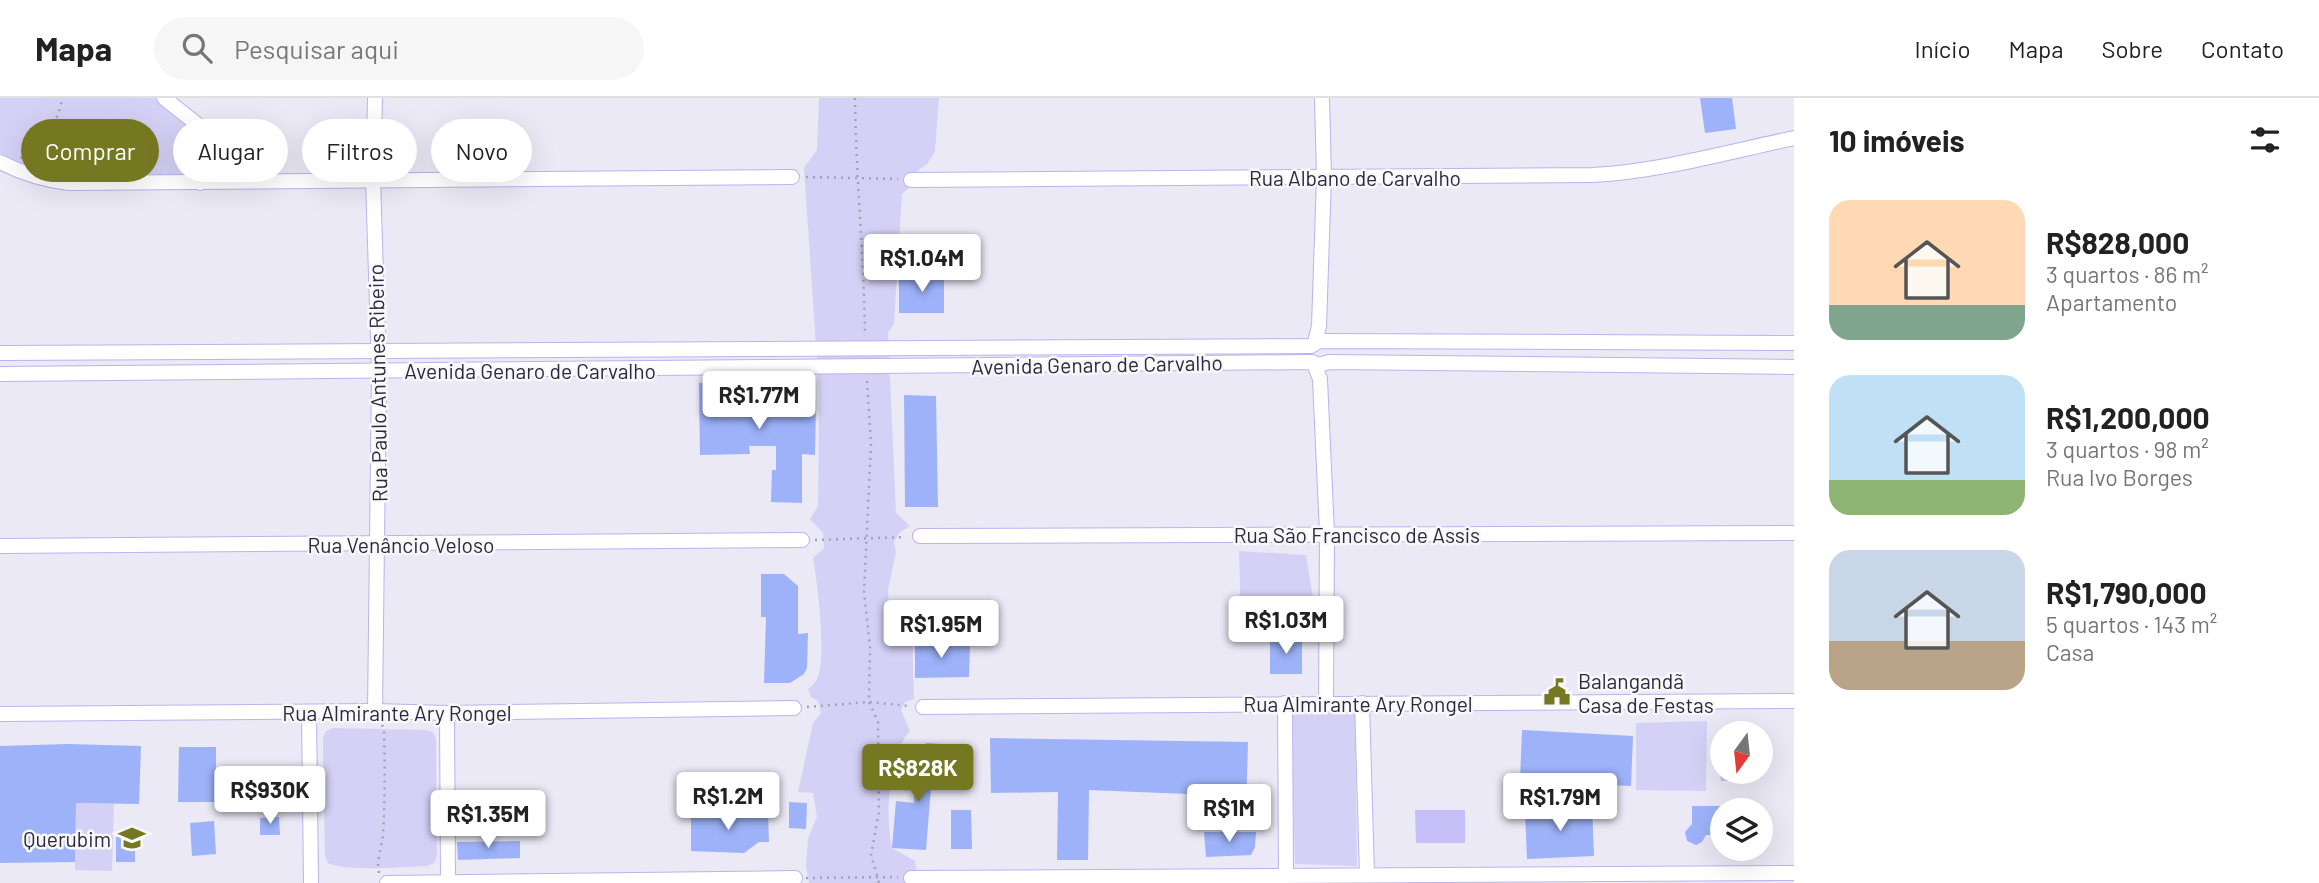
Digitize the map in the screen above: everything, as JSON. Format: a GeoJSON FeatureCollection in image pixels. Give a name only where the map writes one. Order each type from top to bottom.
{"type":"FeatureCollection","features":[{"type":"Feature","properties":{"kind":"street"},"geometry":{"type":"LineString","coordinates":[[164,98],[191,119]]}},
{"type":"Feature","properties":{"kind":"street","name":"Rua Paulo Antunes Ribeiro"},"geometry":{"type":"LineString","coordinates":[[374,119],[375,98]]}},
{"type":"Feature","properties":{"kind":"street"},"geometry":{"type":"LineString","coordinates":[[1320,363],[1309,357],[1319,343],[1324,177],[1322,98]]}},
{"type":"Feature","properties":{"kind":"street","name":"Rua Albano de Carvalho"},"geometry":{"type":"LineString","coordinates":[[911,180],[1623,173],[1794,138]]}},
{"type":"Feature","properties":{"kind":"street"},"geometry":{"type":"LineString","coordinates":[[0,162],[44,180],[69,183],[234,182]]}},
{"type":"Feature","properties":{"kind":"street"},"geometry":{"type":"LineString","coordinates":[[417,179],[792,177]]}},
{"type":"Feature","properties":{"kind":"street","name":"Rua Paulo Antunes Ribeiro"},"geometry":{"type":"LineString","coordinates":[[373,182],[379,351],[375,711]]}},
{"type":"Feature","properties":{"kind":"street"},"geometry":{"type":"LineString","coordinates":[[1319,343],[1333,352],[1320,363],[1327,534],[1326,705]]}},
{"type":"Feature","properties":{"kind":"street","name":"Avenida Genaro de Carvalho"},"geometry":{"type":"LineString","coordinates":[[0,353],[818,349],[1319,343],[1794,343]]}},
{"type":"Feature","properties":{"kind":"street"},"geometry":{"type":"LineString","coordinates":[[893,348],[886,356],[888,363],[894,366]]}},
{"type":"Feature","properties":{"kind":"street"},"geometry":{"type":"LineString","coordinates":[[818,349],[822,350],[825,356],[824,364],[820,367]]}},
{"type":"Feature","properties":{"kind":"street","name":"Avenida Genaro de Carvalho"},"geometry":{"type":"LineString","coordinates":[[0,374],[1320,363],[1794,367]]}},
{"type":"Feature","properties":{"kind":"street","name":"Rua São Francisco de Assis"},"geometry":{"type":"LineString","coordinates":[[920,536],[1794,533]]}},
{"type":"Feature","properties":{"kind":"street","name":"Rua Venâncio Veloso"},"geometry":{"type":"LineString","coordinates":[[0,546],[802,540]]}},
{"type":"Feature","properties":{"kind":"street","name":"Rua Almirante Ary Rongel"},"geometry":{"type":"LineString","coordinates":[[923,707],[1794,701]]}},
{"type":"Feature","properties":{"kind":"street"},"geometry":{"type":"LineString","coordinates":[[1285,703],[1286,876]]}},
{"type":"Feature","properties":{"kind":"street"},"geometry":{"type":"LineString","coordinates":[[1362,703],[1367,875]]}},
{"type":"Feature","properties":{"kind":"street","name":"Rua Almirante Ary Rongel"},"geometry":{"type":"LineString","coordinates":[[0,714],[375,711],[446,713],[794,708]]}},
{"type":"Feature","properties":{"kind":"street"},"geometry":{"type":"LineString","coordinates":[[309,713],[311,883]]}},
{"type":"Feature","properties":{"kind":"street"},"geometry":{"type":"LineString","coordinates":[[446,713],[448,882]]}},
{"type":"Feature","properties":{"kind":"street"},"geometry":{"type":"LineString","coordinates":[[911,878],[1286,876],[1330,879],[1367,875],[1794,873]]}},
{"type":"Feature","properties":{"kind":"street"},"geometry":{"type":"LineString","coordinates":[[383,879],[448,882],[796,878]]}},
{"type":"Feature","properties":{"kind":"path"},"geometry":{"type":"LineString","coordinates":[[19,165],[27,145],[45,135],[61,107],[62,98]]}},
{"type":"Feature","properties":{"kind":"path"},"geometry":{"type":"LineString","coordinates":[[855,98],[856,178],[864,260],[865,348]]}},
{"type":"Feature","properties":{"kind":"path"},"geometry":{"type":"LineString","coordinates":[[792,177],[911,180]]}},
{"type":"Feature","properties":{"kind":"path"},"geometry":{"type":"LineString","coordinates":[[866,367],[871,443],[864,592],[870,647],[869,702],[878,722],[879,812],[871,855],[879,883]]}},
{"type":"Feature","properties":{"kind":"path"},"geometry":{"type":"LineString","coordinates":[[802,540],[867,540],[920,536]]}},
{"type":"Feature","properties":{"kind":"path"},"geometry":{"type":"LineString","coordinates":[[794,708],[869,702],[923,707]]}},
{"type":"Feature","properties":{"kind":"path"},"geometry":{"type":"LineString","coordinates":[[375,711],[384,729],[383,838],[378,867],[383,879]]}},
{"type":"Feature","properties":{"kind":"path"},"geometry":{"type":"LineString","coordinates":[[796,878],[911,878]]}},
{"type":"Feature","properties":{"kind":"shaded area"},"geometry":{"type":"Polygon","coordinates":[[[0,98],[155,98],[181,119],[173,119],[173,177],[159,177],[159,119],[21,119],[21,163],[0,153],[0,98]]]}},
{"type":"Feature","properties":{"kind":"shaded area"},"geometry":{"type":"Polygon","coordinates":[[[819,98],[939,98],[935,151],[928,163],[915,173],[911,186],[902,194],[894,324],[888,333],[896,513],[910,526],[899,533],[894,542],[896,552],[888,590],[890,628],[912,630],[914,699],[905,702],[901,710],[910,731],[903,741],[893,770],[889,820],[892,848],[915,861],[915,883],[809,883],[806,866],[808,838],[817,817],[813,793],[798,792],[813,723],[821,713],[818,701],[811,697],[808,689],[816,681],[821,657],[813,558],[824,548],[823,533],[810,519],[818,506],[819,391],[804,168],[817,150],[819,98]]]}},
{"type":"Feature","properties":{"kind":"shaded area"},"geometry":{"type":"Polygon","coordinates":[[[1239,551],[1306,555],[1316,617],[1241,619],[1239,551]]]}},
{"type":"Feature","properties":{"kind":"shaded area"},"geometry":{"type":"Polygon","coordinates":[[[1355,711],[1357,866],[1295,864],[1291,712],[1355,711]]]}},
{"type":"Feature","properties":{"kind":"shaded area"},"geometry":{"type":"Polygon","coordinates":[[[1707,721],[1706,791],[1636,790],[1636,723],[1707,721]]]}},
{"type":"Feature","properties":{"kind":"shaded area"},"geometry":{"type":"Polygon","coordinates":[[[333,728],[433,732],[436,739],[437,856],[434,863],[427,866],[376,868],[328,863],[325,856],[323,738],[326,731],[333,728]]]}},
{"type":"Feature","properties":{"kind":"shaded area"},"geometry":{"type":"Polygon","coordinates":[[[1565,787],[1565,791],[1551,793],[1552,798],[1534,795],[1534,788],[1565,787]]]}},
{"type":"Feature","properties":{"kind":"shaded area"},"geometry":{"type":"Polygon","coordinates":[[[76,803],[114,804],[112,871],[75,870],[76,803]]]}},
{"type":"Feature","properties":{"kind":"shaded area"},"geometry":{"type":"Polygon","coordinates":[[[1415,810],[1465,810],[1465,843],[1416,843],[1415,810]]]}},
{"type":"Feature","properties":{"kind":"building"},"geometry":{"type":"Polygon","coordinates":[[[1700,98],[1732,98],[1736,129],[1705,133],[1700,98]]]}},
{"type":"Feature","properties":{"kind":"building"},"geometry":{"type":"Polygon","coordinates":[[[899,276],[944,276],[944,313],[899,313],[899,276]]]}},
{"type":"Feature","properties":{"kind":"building"},"geometry":{"type":"Polygon","coordinates":[[[735,382],[736,387],[776,386],[776,406],[803,406],[803,401],[816,401],[815,455],[802,454],[802,503],[771,502],[772,470],[776,470],[776,446],[749,446],[750,454],[700,455],[699,383],[735,382]]]}},
{"type":"Feature","properties":{"kind":"building"},"geometry":{"type":"Polygon","coordinates":[[[904,395],[936,396],[938,507],[905,507],[904,395]]]}},
{"type":"Feature","properties":{"kind":"building"},"geometry":{"type":"Polygon","coordinates":[[[761,574],[784,574],[798,586],[798,634],[808,633],[807,668],[804,674],[790,683],[764,683],[766,617],[761,617],[761,574]]]}},
{"type":"Feature","properties":{"kind":"building"},"geometry":{"type":"Polygon","coordinates":[[[915,639],[938,639],[938,645],[970,645],[969,677],[915,678],[915,639]]]}},
{"type":"Feature","properties":{"kind":"building"},"geometry":{"type":"Polygon","coordinates":[[[1270,639],[1302,639],[1302,674],[1270,674],[1270,639]]]}},
{"type":"Feature","properties":{"kind":"building"},"geometry":{"type":"Polygon","coordinates":[[[1522,730],[1633,736],[1631,786],[1520,781],[1522,730]]]}},
{"type":"Feature","properties":{"kind":"building"},"geometry":{"type":"Polygon","coordinates":[[[990,738],[1248,742],[1246,812],[1211,811],[1212,795],[1089,790],[1088,860],[1057,860],[1058,792],[991,793],[990,738]]]}},
{"type":"Feature","properties":{"kind":"building"},"geometry":{"type":"Polygon","coordinates":[[[926,743],[941,744],[940,788],[931,788],[926,850],[892,848],[896,801],[914,803],[914,766],[925,766],[926,743]]]}},
{"type":"Feature","properties":{"kind":"building"},"geometry":{"type":"Polygon","coordinates":[[[0,746],[141,746],[139,804],[76,803],[75,862],[0,863],[0,746]]]}},
{"type":"Feature","properties":{"kind":"building"},"geometry":{"type":"Polygon","coordinates":[[[179,747],[216,747],[216,772],[281,770],[282,802],[250,802],[249,796],[243,796],[242,785],[216,786],[216,802],[178,802],[179,747]]]}},
{"type":"Feature","properties":{"kind":"building"},"geometry":{"type":"Polygon","coordinates":[[[789,802],[807,803],[806,829],[789,828],[789,802]]]}},
{"type":"Feature","properties":{"kind":"building"},"geometry":{"type":"Polygon","coordinates":[[[1692,806],[1710,806],[1710,835],[1706,835],[1702,842],[1696,845],[1687,841],[1685,832],[1692,824],[1692,806]]]}},
{"type":"Feature","properties":{"kind":"building"},"geometry":{"type":"Polygon","coordinates":[[[1592,807],[1594,856],[1527,859],[1525,810],[1592,807]]]}},
{"type":"Feature","properties":{"kind":"building"},"geometry":{"type":"Polygon","coordinates":[[[951,810],[971,810],[972,849],[951,849],[951,810]]]}},
{"type":"Feature","properties":{"kind":"building"},"geometry":{"type":"Polygon","coordinates":[[[691,813],[768,814],[769,842],[759,842],[744,853],[691,851],[691,813]]]}},
{"type":"Feature","properties":{"kind":"building"},"geometry":{"type":"Polygon","coordinates":[[[279,817],[280,835],[260,835],[260,818],[279,817]]]}},
{"type":"Feature","properties":{"kind":"building"},"geometry":{"type":"Polygon","coordinates":[[[214,821],[216,854],[192,856],[190,823],[214,821]]]}},
{"type":"Feature","properties":{"kind":"building"},"geometry":{"type":"Polygon","coordinates":[[[1204,832],[1256,832],[1255,847],[1251,855],[1206,857],[1204,832]]]}},
{"type":"Feature","properties":{"kind":"building"},"geometry":{"type":"Polygon","coordinates":[[[116,837],[129,837],[129,843],[135,843],[135,862],[116,862],[116,837]]]}},
{"type":"Feature","properties":{"kind":"building"},"geometry":{"type":"Polygon","coordinates":[[[520,841],[520,858],[458,860],[457,842],[520,841]]]}},
{"type":"Feature","properties":{"kind":"place","name":"Balangandã Casa de Festas"},"geometry":{"type":"Point","coordinates":[1557,692]}},
{"type":"Feature","properties":{"kind":"place","name":"Querubim"},"geometry":{"type":"Point","coordinates":[132,838]}}]}
